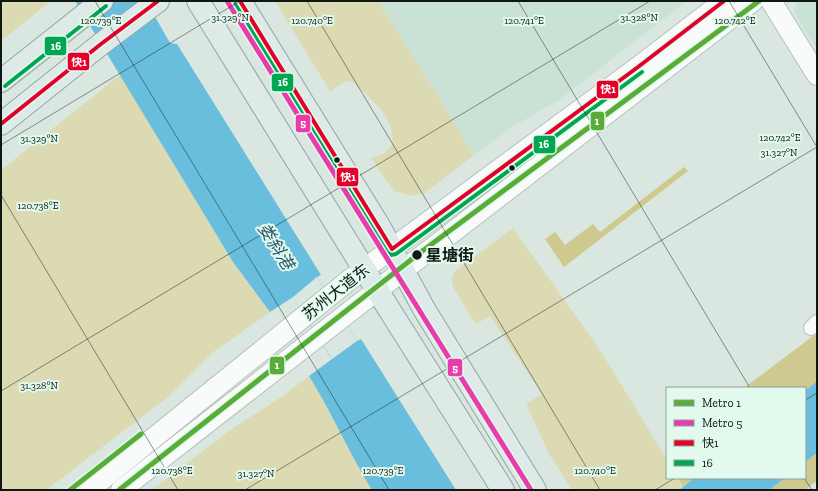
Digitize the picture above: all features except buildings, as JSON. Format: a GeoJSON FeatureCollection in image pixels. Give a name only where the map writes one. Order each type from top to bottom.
{"type":"FeatureCollection","features":[{"type":"Feature","properties":{"kind":"main road"},"geometry":{"type":"LineString","coordinates":[[1,82],[102,1]]}},
{"type":"Feature","properties":{"kind":"main road"},"geometry":{"type":"LineString","coordinates":[[198,1],[376,290],[503,490]]}},
{"type":"Feature","properties":{"kind":"main road"},"geometry":{"type":"LineString","coordinates":[[240,1],[315,121],[392,249],[424,309],[535,490]]}},
{"type":"Feature","properties":{"kind":"main road","name":"苏州大道东"},"geometry":{"type":"LineString","coordinates":[[89,490],[219,386],[304,315],[724,1]]}},
{"type":"Feature","properties":{"kind":"main road","name":"苏州大道东"},"geometry":{"type":"LineString","coordinates":[[121,490],[376,290],[404,271],[753,1]]}},
{"type":"Feature","properties":{"kind":"main road"},"geometry":{"type":"LineString","coordinates":[[771,1],[817,74]]}},
{"type":"Feature","properties":{"kind":"main road"},"geometry":{"type":"LineString","coordinates":[[1,124],[101,44],[154,4]]}},
{"type":"Feature","properties":{"kind":"shaded area"},"geometry":{"type":"Polygon","coordinates":[[[379,1],[687,1],[559,100],[509,129],[474,155],[379,1]]]}},
{"type":"Feature","properties":{"kind":"shaded area"},"geometry":{"type":"Polygon","coordinates":[[[799,1],[817,1],[817,49],[795,14],[794,9],[799,1]]]}},
{"type":"Feature","properties":{"kind":"shaded area"},"geometry":{"type":"Polygon","coordinates":[[[684,167],[688,171],[564,267],[545,239],[555,232],[565,245],[593,224],[600,232],[684,167]]]}},
{"type":"Feature","properties":{"kind":"shaded area"},"geometry":{"type":"Polygon","coordinates":[[[817,333],[817,381],[806,390],[806,387],[745,387],[817,333]]]}},
{"type":"Feature","properties":{"kind":"shaded area"},"geometry":{"type":"Polygon","coordinates":[[[817,453],[817,481],[805,490],[769,490],[784,479],[806,479],[806,461],[817,453]]]}},
{"type":"Feature","properties":{"kind":"shaded area"},"geometry":{"type":"Polygon","coordinates":[[[679,479],[693,479],[683,486],[679,479]]]}},
{"type":"Feature","properties":{"kind":"green space"},"geometry":{"type":"Polygon","coordinates":[[[1,1],[51,1],[1,41],[1,1]]]}},
{"type":"Feature","properties":{"kind":"green space"},"geometry":{"type":"Polygon","coordinates":[[[275,1],[379,1],[474,155],[425,193],[412,196],[396,192],[371,158],[383,154],[392,145],[390,126],[381,110],[354,83],[350,81],[345,82],[330,91],[275,1]]]}},
{"type":"Feature","properties":{"kind":"green space"},"geometry":{"type":"Polygon","coordinates":[[[120,75],[233,262],[270,312],[212,353],[167,398],[46,490],[1,490],[1,170],[120,75]]]}},
{"type":"Feature","properties":{"kind":"green space"},"geometry":{"type":"Polygon","coordinates":[[[513,228],[600,350],[666,458],[666,479],[679,479],[683,486],[679,490],[572,490],[549,454],[526,404],[542,394],[490,316],[476,324],[452,284],[452,277],[456,270],[513,228]]]}},
{"type":"Feature","properties":{"kind":"green space"},"geometry":{"type":"Polygon","coordinates":[[[309,376],[372,490],[152,490],[229,431],[284,395],[309,376]]]}},
{"type":"Feature","properties":{"kind":"water","name":"娄斜港"},"geometry":{"type":"Polygon","coordinates":[[[75,1],[146,1],[170,43],[177,44],[321,275],[317,277],[357,341],[361,339],[456,490],[372,490],[309,376],[332,359],[293,297],[270,312],[233,262],[75,1]]]}},
{"type":"Feature","properties":{"kind":"water"},"geometry":{"type":"Polygon","coordinates":[[[817,381],[817,453],[806,461],[806,390],[817,381]]]}},
{"type":"Feature","properties":{"kind":"water"},"geometry":{"type":"Polygon","coordinates":[[[693,479],[784,479],[769,490],[679,490],[693,479]]]}},
{"type":"Feature","properties":{"kind":"pier"},"geometry":{"type":"Polygon","coordinates":[[[317,277],[357,341],[332,359],[293,297],[317,277]]]}},
{"type":"Feature","properties":{"kind":"metro line","name":"5"},"geometry":{"type":"LineString","coordinates":[[227,1],[531,490]]}},
{"type":"Feature","properties":{"kind":"metro line","name":"1"},"geometry":{"type":"LineString","coordinates":[[119,490],[417,255],[759,1]]}},
{"type":"Feature","properties":{"kind":"metro line","name":"1"},"geometry":{"type":"LineString","coordinates":[[70,490],[141,434]]}},
{"type":"Feature","properties":{"kind":"transit line","name":"快1"},"geometry":{"type":"LineString","coordinates":[[1,124],[101,44],[158,1]]}},
{"type":"Feature","properties":{"kind":"transit line","name":"快1"},"geometry":{"type":"LineString","coordinates":[[240,1],[392,249],[638,67],[724,1]]}},
{"type":"Feature","properties":{"kind":"transit line","name":"16"},"geometry":{"type":"LineString","coordinates":[[235,4],[387,252],[391,255],[396,254],[642,72]]}},
{"type":"Feature","properties":{"kind":"transit line","name":"16"},"geometry":{"type":"LineString","coordinates":[[5,86],[106,6]]}},
{"type":"Feature","properties":{"kind":"place","name":"星塘街"},"geometry":{"type":"Point","coordinates":[417,255]}}]}
